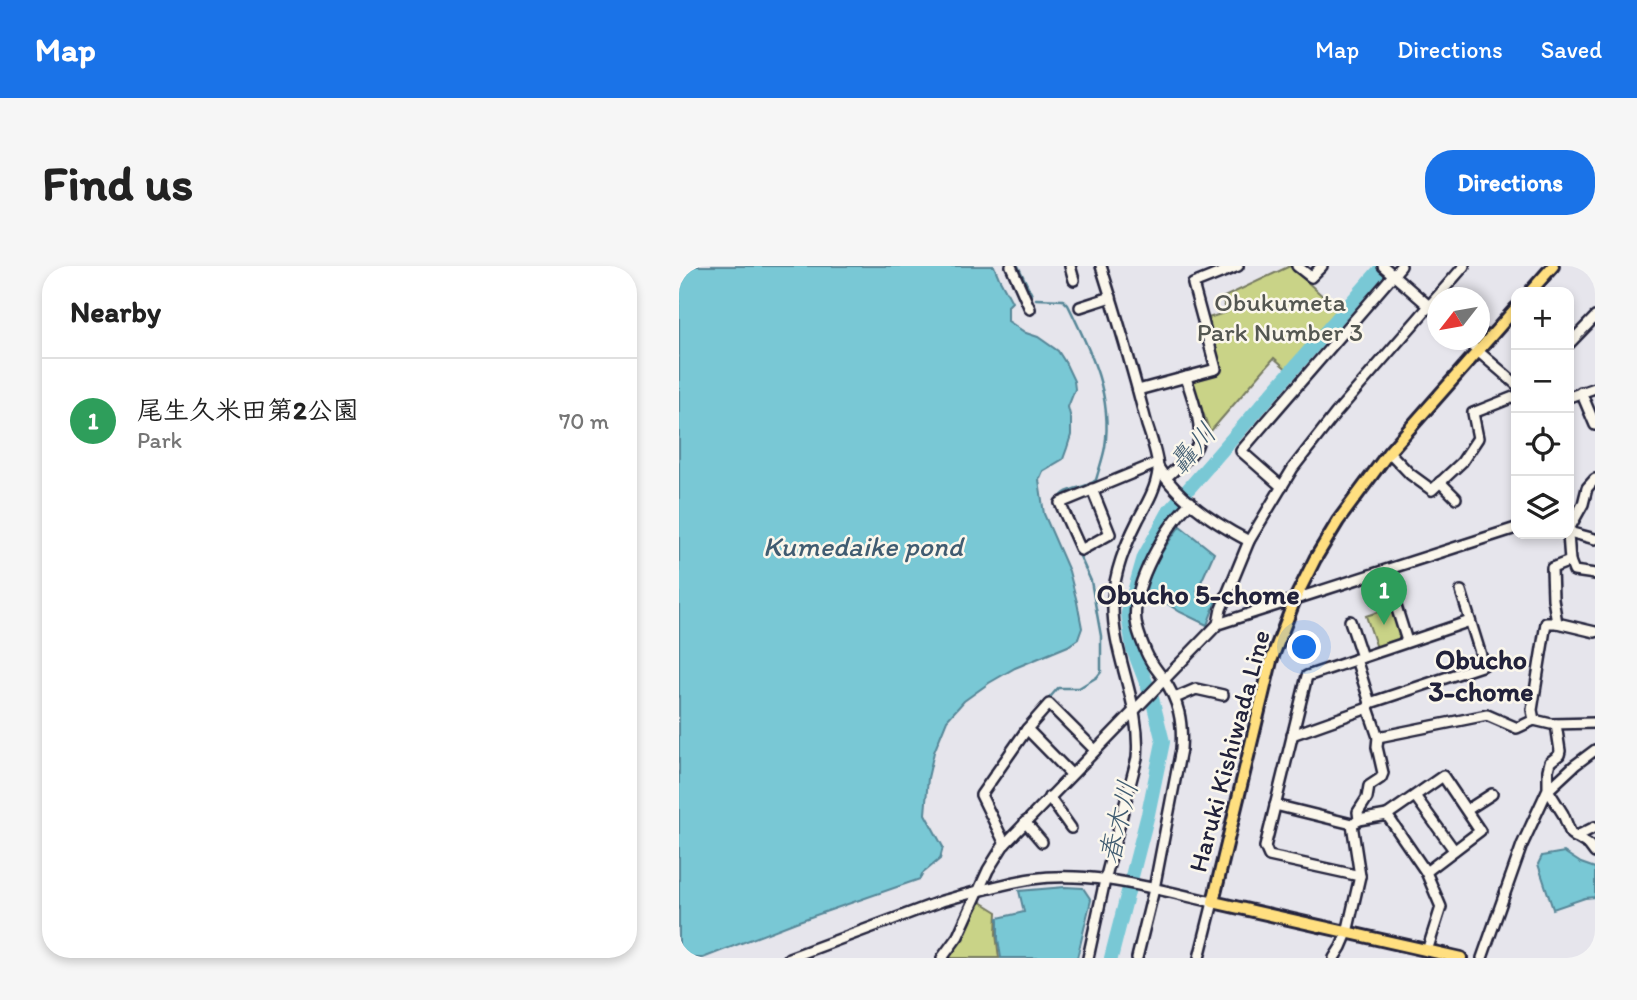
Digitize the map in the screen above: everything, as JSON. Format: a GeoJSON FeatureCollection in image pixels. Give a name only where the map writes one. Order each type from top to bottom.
{"type":"FeatureCollection","features":[{"type":"Feature","properties":{"kind":"main road"},"geometry":{"type":"LineString","coordinates":[[1534,287],[1553,266]]}},
{"type":"Feature","properties":{"kind":"main road","name":"Haruki Kishiwada Line"},"geometry":{"type":"LineString","coordinates":[[1461,958],[1213,902],[1271,661],[1295,599],[1315,559],[1338,521],[1389,452],[1511,314]]}},
{"type":"Feature","properties":{"kind":"street"},"geometry":{"type":"LineString","coordinates":[[1011,266],[1030,309]]}},
{"type":"Feature","properties":{"kind":"street"},"geometry":{"type":"LineString","coordinates":[[1070,266],[1075,280]]}},
{"type":"Feature","properties":{"kind":"street"},"geometry":{"type":"LineString","coordinates":[[1101,266],[1158,465],[1178,492],[1230,531],[1249,541]]}},
{"type":"Feature","properties":{"kind":"street"},"geometry":{"type":"LineString","coordinates":[[1138,390],[1216,369],[1193,284],[1236,266]]}},
{"type":"Feature","properties":{"kind":"street"},"geometry":{"type":"LineString","coordinates":[[1297,266],[1311,277],[1322,266]]}},
{"type":"Feature","properties":{"kind":"street"},"geometry":{"type":"LineString","coordinates":[[1383,266],[1427,303]]}},
{"type":"Feature","properties":{"kind":"street"},"geometry":{"type":"LineString","coordinates":[[1282,487],[1241,450],[1401,266]]}},
{"type":"Feature","properties":{"kind":"street"},"geometry":{"type":"LineString","coordinates":[[1446,287],[1464,266]]}},
{"type":"Feature","properties":{"kind":"street"},"geometry":{"type":"LineString","coordinates":[[1080,307],[1111,297]]}},
{"type":"Feature","properties":{"kind":"street"},"geometry":{"type":"LineString","coordinates":[[1218,624],[1221,609],[1249,541],[1282,487],[1336,412],[1427,309]]}},
{"type":"Feature","properties":{"kind":"street"},"geometry":{"type":"LineString","coordinates":[[1574,339],[1595,317]]}},
{"type":"Feature","properties":{"kind":"street"},"geometry":{"type":"LineString","coordinates":[[1478,352],[1511,380]]}},
{"type":"Feature","properties":{"kind":"street"},"geometry":{"type":"LineString","coordinates":[[1166,478],[1195,450],[1199,439],[1200,430],[1186,377]]}},
{"type":"Feature","properties":{"kind":"street"},"geometry":{"type":"LineString","coordinates":[[1574,395],[1595,388]]}},
{"type":"Feature","properties":{"kind":"street"},"geometry":{"type":"LineString","coordinates":[[1581,393],[1595,425]]}},
{"type":"Feature","properties":{"kind":"street"},"geometry":{"type":"LineString","coordinates":[[1389,452],[1410,474],[1432,490],[1462,462],[1478,438],[1473,413],[1511,398]]}},
{"type":"Feature","properties":{"kind":"street"},"geometry":{"type":"LineString","coordinates":[[1092,489],[1110,534],[1081,550],[1061,503],[1092,489],[1158,465]]}},
{"type":"Feature","properties":{"kind":"street"},"geometry":{"type":"LineString","coordinates":[[1088,958],[1137,758],[1139,738],[1135,709],[1114,628],[1113,599],[1119,565],[1150,496],[1158,465]]}},
{"type":"Feature","properties":{"kind":"street"},"geometry":{"type":"LineString","coordinates":[[1574,520],[1583,504],[1587,488],[1595,479]]}},
{"type":"Feature","properties":{"kind":"street"},"geometry":{"type":"LineString","coordinates":[[1440,482],[1456,498]]}},
{"type":"Feature","properties":{"kind":"street"},"geometry":{"type":"LineString","coordinates":[[1137,958],[1154,889],[1183,731],[1181,713],[1175,698],[1146,652],[1136,620],[1136,604],[1148,566],[1161,541],[1179,514],[1191,502]]}},
{"type":"Feature","properties":{"kind":"street"},"geometry":{"type":"LineString","coordinates":[[942,958],[958,936],[988,870],[1005,844],[1218,624],[1511,530]]}},
{"type":"Feature","properties":{"kind":"street"},"geometry":{"type":"LineString","coordinates":[[1574,533],[1595,539]]}},
{"type":"Feature","properties":{"kind":"street"},"geometry":{"type":"LineString","coordinates":[[1569,539],[1570,561],[1574,571],[1595,574]]}},
{"type":"Feature","properties":{"kind":"street"},"geometry":{"type":"LineString","coordinates":[[1557,622],[1552,568],[1570,561]]}},
{"type":"Feature","properties":{"kind":"street"},"geometry":{"type":"LineString","coordinates":[[1385,571],[1407,641]]}},
{"type":"Feature","properties":{"kind":"street"},"geometry":{"type":"LineString","coordinates":[[1292,735],[1484,665],[1461,591]]}},
{"type":"Feature","properties":{"kind":"street"},"geometry":{"type":"LineString","coordinates":[[1334,958],[1347,933],[1360,876],[1355,822],[1367,798],[1369,786],[1381,778],[1383,773],[1377,747],[1378,737],[1350,621]]}},
{"type":"Feature","properties":{"kind":"street"},"geometry":{"type":"LineString","coordinates":[[1360,876],[1269,856],[1265,847],[1307,676],[1470,621]]}},
{"type":"Feature","properties":{"kind":"street"},"geometry":{"type":"LineString","coordinates":[[1534,720],[1532,710],[1546,623],[1557,622],[1595,632]]}},
{"type":"Feature","properties":{"kind":"street"},"geometry":{"type":"LineString","coordinates":[[1175,698],[1196,689],[1223,695]]}},
{"type":"Feature","properties":{"kind":"street"},"geometry":{"type":"LineString","coordinates":[[1005,844],[981,795],[1027,729],[1049,704],[1095,750]]}},
{"type":"Feature","properties":{"kind":"street"},"geometry":{"type":"LineString","coordinates":[[1378,737],[1487,715],[1517,728],[1534,720],[1556,724],[1595,723]]}},
{"type":"Feature","properties":{"kind":"street"},"geometry":{"type":"LineString","coordinates":[[1556,724],[1560,751],[1548,770],[1548,790],[1563,814],[1571,834],[1589,845],[1595,853]]}},
{"type":"Feature","properties":{"kind":"street"},"geometry":{"type":"LineString","coordinates":[[1027,729],[1071,774]]}},
{"type":"Feature","properties":{"kind":"street"},"geometry":{"type":"LineString","coordinates":[[1482,958],[1522,845],[1548,790],[1595,750]]}},
{"type":"Feature","properties":{"kind":"street"},"geometry":{"type":"LineString","coordinates":[[1275,805],[1355,822],[1387,816],[1443,776],[1480,831],[1426,872]]}},
{"type":"Feature","properties":{"kind":"street"},"geometry":{"type":"LineString","coordinates":[[1467,810],[1492,794]]}},
{"type":"Feature","properties":{"kind":"street"},"geometry":{"type":"LineString","coordinates":[[1415,796],[1454,850]]}},
{"type":"Feature","properties":{"kind":"street"},"geometry":{"type":"LineString","coordinates":[[1049,797],[1071,828]]}},
{"type":"Feature","properties":{"kind":"street"},"geometry":{"type":"LineString","coordinates":[[1387,816],[1426,872],[1441,907],[1427,951]]}},
{"type":"Feature","properties":{"kind":"street"},"geometry":{"type":"LineString","coordinates":[[1025,822],[1042,842]]}},
{"type":"Feature","properties":{"kind":"street"},"geometry":{"type":"LineString","coordinates":[[1575,836],[1595,827]]}},
{"type":"Feature","properties":{"kind":"street"},"geometry":{"type":"LineString","coordinates":[[789,958],[942,901],[1033,879],[1079,877],[1121,882],[1213,902],[1199,958]]}},
{"type":"Feature","properties":{"kind":"green space","name":"Obukumeta Park Number 3"},"geometry":{"type":"Polygon","coordinates":[[[1290,266],[1341,313],[1289,371],[1274,358],[1210,432],[1190,376],[1219,371],[1202,320],[1227,312],[1222,298],[1290,266]]]}},
{"type":"Feature","properties":{"kind":"green space"},"geometry":{"type":"Polygon","coordinates":[[[1393,607],[1402,635],[1400,640],[1377,648],[1366,616],[1393,607]]]}},
{"type":"Feature","properties":{"kind":"green space"},"geometry":{"type":"Polygon","coordinates":[[[981,902],[997,912],[999,958],[946,958],[957,944],[981,902]]]}},
{"type":"Feature","properties":{"kind":"water","name":"Kumedaike pond"},"geometry":{"type":"Polygon","coordinates":[[[679,266],[994,266],[1012,302],[1008,306],[1008,321],[1058,351],[1074,381],[1075,389],[1068,407],[1071,435],[1063,459],[1043,471],[1039,480],[1044,514],[1069,571],[1082,628],[1078,639],[1068,646],[1015,668],[989,683],[964,701],[947,720],[934,752],[928,778],[925,814],[943,847],[940,859],[922,874],[920,879],[703,958],[679,958],[679,266]]]}},
{"type":"Feature","properties":{"kind":"water"},"geometry":{"type":"Polygon","coordinates":[[[1180,526],[1214,553],[1197,591],[1216,601],[1207,625],[1180,612],[1146,590],[1155,565],[1180,526]]]}},
{"type":"Feature","properties":{"kind":"water"},"geometry":{"type":"Polygon","coordinates":[[[1564,852],[1595,868],[1595,897],[1553,909],[1538,864],[1542,856],[1564,852]]]}},
{"type":"Feature","properties":{"kind":"water"},"geometry":{"type":"Polygon","coordinates":[[[1083,888],[1091,900],[1077,958],[1001,958],[998,918],[1024,912],[1019,891],[1083,888]]]}},
{"type":"Feature","properties":{"kind":"waterway"},"geometry":{"type":"LineString","coordinates":[[1018,266],[1032,295]]}},
{"type":"Feature","properties":{"kind":"waterway","name":"轟川"},"geometry":{"type":"LineString","coordinates":[[1111,958],[1148,814],[1163,742],[1152,698],[1133,649],[1128,613],[1144,557],[1170,510],[1383,266]]}},
{"type":"Feature","properties":{"kind":"waterway"},"geometry":{"type":"LineString","coordinates":[[1036,299],[1063,300],[1068,305],[1098,373],[1106,409],[1105,447],[1096,480],[1066,492],[1059,500]]}},
{"type":"Feature","properties":{"kind":"waterway"},"geometry":{"type":"LineString","coordinates":[[1045,703],[1058,688],[1079,688],[1101,672],[1101,636],[1091,581],[1078,552]]}},
{"type":"Feature","properties":{"kind":"waterway"},"geometry":{"type":"LineString","coordinates":[[1394,573],[1409,567]]}},
{"type":"Feature","properties":{"kind":"waterway"},"geometry":{"type":"LineString","coordinates":[[1330,593],[1373,579]]}},
{"type":"Feature","properties":{"kind":"waterway"},"geometry":{"type":"LineString","coordinates":[[1026,724],[1035,713]]}},
{"type":"Feature","properties":{"kind":"waterway"},"geometry":{"type":"LineString","coordinates":[[1029,738],[1056,765]]}},
{"type":"Feature","properties":{"kind":"place","name":"尾生久米田第2公園"},"geometry":{"type":"Point","coordinates":[1384,625]}},
{"type":"Feature","properties":{"kind":"district","name":"Obucho 5-chome"},"geometry":{"type":"Point","coordinates":[1198,594]}},
{"type":"Feature","properties":{"kind":"district","name":"Obucho 3-chome"},"geometry":{"type":"Point","coordinates":[1481,675]}},
{"type":"Feature","properties":{"kind":"water label","name":"春木川"},"geometry":{"type":"Point","coordinates":[1118,822]}}]}
